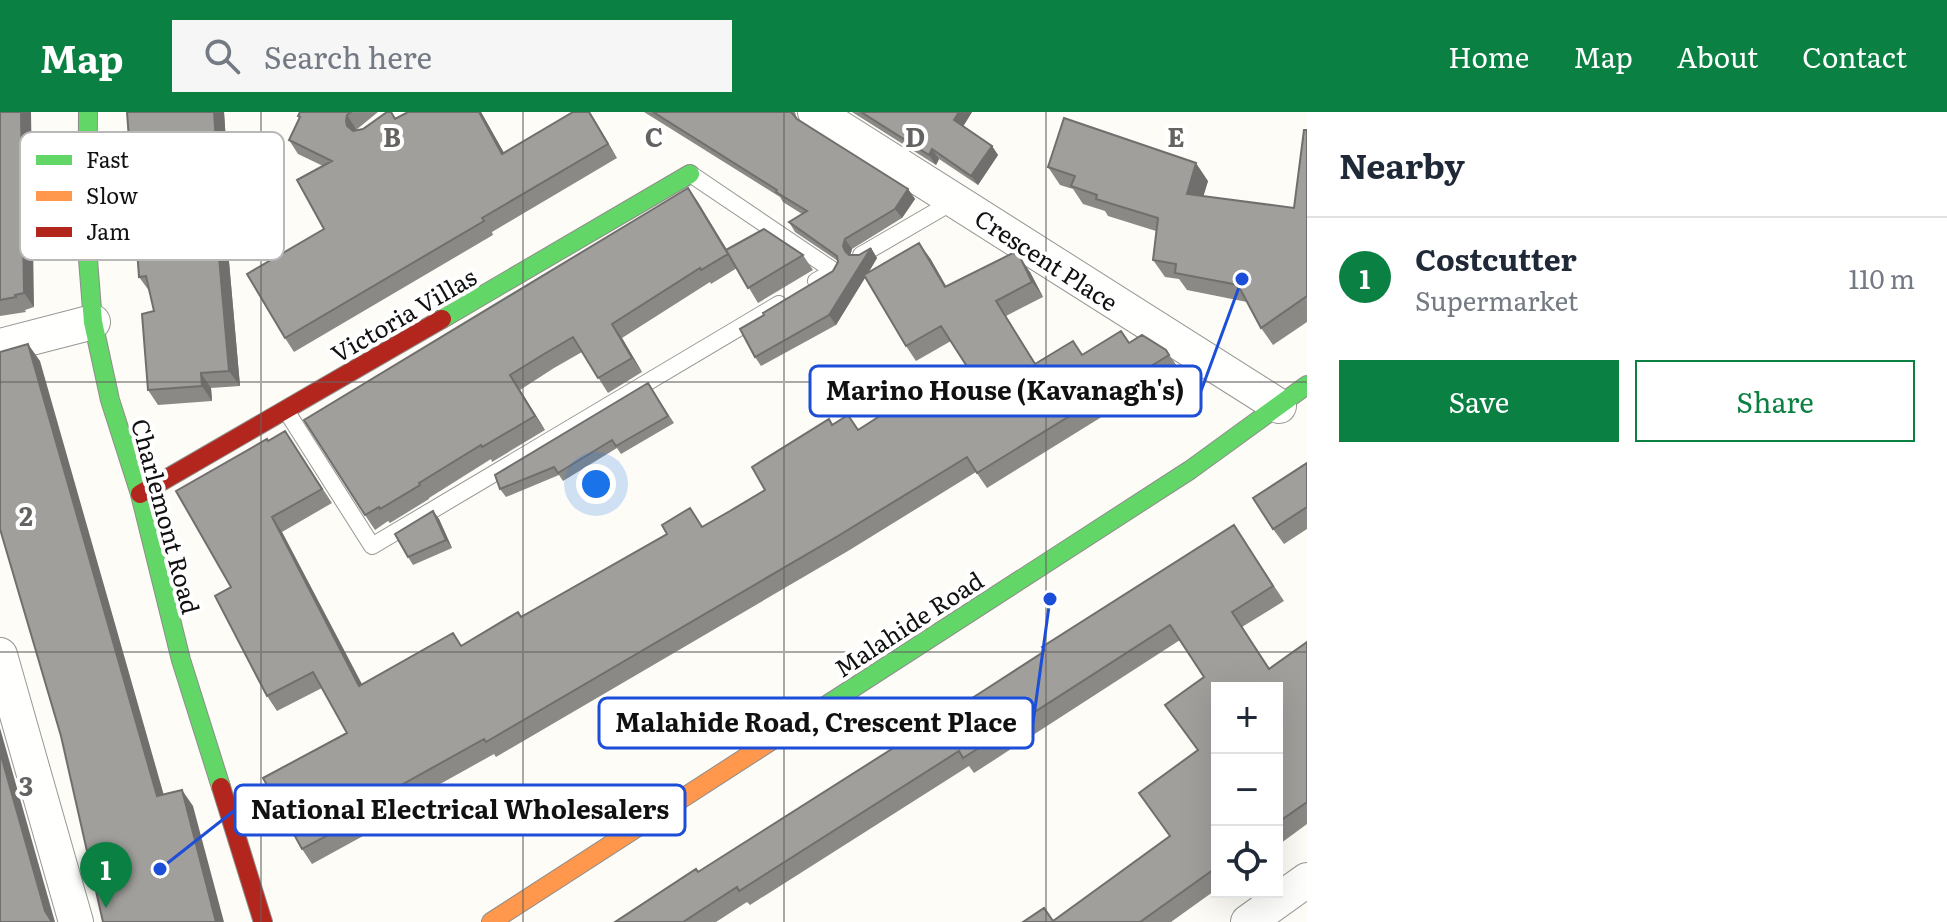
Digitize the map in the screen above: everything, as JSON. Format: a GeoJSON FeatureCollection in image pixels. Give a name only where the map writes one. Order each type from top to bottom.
{"type":"FeatureCollection","features":[{"type":"Feature","properties":{"kind":"street","name":"Charlemont Road"},"geometry":{"type":"LineString","coordinates":[[88,112],[88,132]]}},
{"type":"Feature","properties":{"kind":"street","name":"Crescent Place"},"geometry":{"type":"LineString","coordinates":[[815,112],[1279,406]]}},
{"type":"Feature","properties":{"kind":"street","name":"Victoria Villas"},"geometry":{"type":"LineString","coordinates":[[140,494],[690,174]]}},
{"type":"Feature","properties":{"kind":"street","name":"Charlemont Road"},"geometry":{"type":"LineString","coordinates":[[88,260],[93,322],[110,400],[140,494],[181,660],[263,922]]}},
{"type":"Feature","properties":{"kind":"street"},"geometry":{"type":"LineString","coordinates":[[0,346],[93,322]]}},
{"type":"Feature","properties":{"kind":"street","name":"Malahide Road"},"geometry":{"type":"LineString","coordinates":[[491,922],[1190,470],[1307,385]]}},
{"type":"Feature","properties":{"kind":"street"},"geometry":{"type":"LineString","coordinates":[[0,655],[76,922]]}},
{"type":"Feature","properties":{"kind":"street"},"geometry":{"type":"LineString","coordinates":[[1248,922],[1307,880]]}},
{"type":"Feature","properties":{"kind":"lane"},"geometry":{"type":"LineString","coordinates":[[286,410],[372,546],[834,271],[690,174]]}},
{"type":"Feature","properties":{"kind":"lane"},"geometry":{"type":"LineString","coordinates":[[861,255],[956,200]]}},
{"type":"Feature","properties":{"kind":"building"},"geometry":{"type":"Polygon","coordinates":[[[0,112],[21,112],[20,260],[23,260],[24,293],[0,300],[0,112]]]}},
{"type":"Feature","properties":{"kind":"building"},"geometry":{"type":"Polygon","coordinates":[[[127,112],[214,112],[215,132],[128,132],[127,112]]]}},
{"type":"Feature","properties":{"kind":"building"},"geometry":{"type":"Polygon","coordinates":[[[300,112],[351,112],[346,121],[353,131],[363,129],[387,112],[391,112],[395,119],[408,112],[479,112],[502,154],[573,112],[589,112],[608,144],[285,338],[247,274],[271,260],[284,260],[284,252],[324,229],[297,180],[332,161],[289,140],[300,112]]]}},
{"type":"Feature","properties":{"kind":"building"},"geometry":{"type":"Polygon","coordinates":[[[653,112],[791,112],[797,119],[908,189],[895,209],[845,239],[843,246],[849,255],[859,255],[871,248],[829,315],[755,357],[740,329],[833,271],[838,262],[837,256],[789,222],[807,211],[653,112]]]}},
{"type":"Feature","properties":{"kind":"building"},"geometry":{"type":"Polygon","coordinates":[[[861,112],[959,112],[954,120],[992,146],[971,176],[932,149],[929,155],[861,112]]]}},
{"type":"Feature","properties":{"kind":"building"},"geometry":{"type":"Polygon","coordinates":[[[1064,118],[1196,163],[1187,194],[1294,208],[1304,130],[1307,130],[1307,296],[1261,328],[1238,285],[1175,273],[1176,264],[1153,260],[1158,218],[1096,199],[1097,195],[1071,186],[1075,176],[1048,167],[1064,118]]]}},
{"type":"Feature","properties":{"kind":"building"},"geometry":{"type":"Polygon","coordinates":[[[688,188],[728,254],[700,268],[612,324],[632,358],[598,378],[573,337],[544,354],[510,375],[535,416],[365,515],[304,420],[688,188]]]}},
{"type":"Feature","properties":{"kind":"building"},"geometry":{"type":"Polygon","coordinates":[[[764,229],[803,255],[748,288],[726,250],[764,229]]]}},
{"type":"Feature","properties":{"kind":"building"},"geometry":{"type":"Polygon","coordinates":[[[919,243],[945,287],[1013,253],[1020,257],[1032,282],[996,301],[1035,364],[1073,341],[1082,355],[1121,331],[1129,343],[1142,335],[1169,355],[977,473],[967,457],[486,742],[484,739],[360,808],[364,816],[302,849],[263,778],[347,733],[313,672],[267,696],[215,596],[231,587],[176,491],[285,431],[322,489],[272,517],[359,686],[453,633],[461,646],[518,612],[521,617],[667,534],[662,525],[690,508],[702,527],[765,490],[752,467],[829,419],[832,425],[848,415],[858,430],[908,398],[918,414],[975,379],[941,326],[906,346],[864,275],[919,243]]]}},
{"type":"Feature","properties":{"kind":"building"},"geometry":{"type":"Polygon","coordinates":[[[138,260],[219,260],[229,371],[201,373],[202,386],[148,390],[142,314],[154,311],[146,276],[139,277],[138,260]]]}},
{"type":"Feature","properties":{"kind":"building"},"geometry":{"type":"Polygon","coordinates":[[[28,344],[157,796],[182,790],[216,922],[103,922],[61,736],[0,529],[0,352],[28,344]]]}},
{"type":"Feature","properties":{"kind":"building"},"geometry":{"type":"Polygon","coordinates":[[[648,383],[668,416],[616,446],[612,440],[558,473],[554,467],[500,489],[495,475],[648,383]]]}},
{"type":"Feature","properties":{"kind":"building"},"geometry":{"type":"Polygon","coordinates":[[[1307,463],[1307,507],[1273,529],[1253,498],[1307,463]]]}},
{"type":"Feature","properties":{"kind":"building"},"geometry":{"type":"Polygon","coordinates":[[[433,511],[446,540],[408,557],[395,534],[433,511]]]}},
{"type":"Feature","properties":{"kind":"building"},"geometry":{"type":"Polygon","coordinates":[[[1234,525],[1273,586],[1232,612],[1269,669],[1307,642],[1307,802],[1283,819],[1283,682],[1211,682],[1211,871],[1140,922],[1023,922],[1044,908],[1053,921],[1170,836],[1139,793],[1198,750],[1165,705],[1204,677],[1170,625],[963,758],[959,751],[739,891],[737,887],[683,922],[615,922],[980,693],[1045,651],[1042,647],[1234,525]]]}},
{"type":"Feature","properties":{"kind":"building"},"geometry":{"type":"Polygon","coordinates":[[[0,752],[45,911],[52,922],[0,922],[0,752]]]}},
{"type":"Feature","properties":{"kind":"traffic: fast"},"geometry":{"type":"LineString","coordinates":[[88,112],[88,132]]}},
{"type":"Feature","properties":{"kind":"traffic: fast"},"geometry":{"type":"LineString","coordinates":[[442,319],[690,174]]}},
{"type":"Feature","properties":{"kind":"traffic: fast"},"geometry":{"type":"LineString","coordinates":[[88,260],[93,322],[110,400],[140,494],[181,660],[221,787]]}},
{"type":"Feature","properties":{"kind":"traffic: fast"},"geometry":{"type":"LineString","coordinates":[[805,719],[1190,470],[1307,385]]}},
{"type":"Feature","properties":{"kind":"traffic: slow"},"geometry":{"type":"LineString","coordinates":[[491,922],[805,719]]}},
{"type":"Feature","properties":{"kind":"traffic: jam"},"geometry":{"type":"LineString","coordinates":[[140,494],[442,319]]}},
{"type":"Feature","properties":{"kind":"traffic: jam"},"geometry":{"type":"LineString","coordinates":[[221,787],[263,922]]}},
{"type":"Feature","properties":{"kind":"place","name":"Marino House (Kavanagh's)"},"geometry":{"type":"Point","coordinates":[1242,279]}},
{"type":"Feature","properties":{"kind":"place","name":"Malahide Road, Crescent Place"},"geometry":{"type":"Point","coordinates":[1050,599]}},
{"type":"Feature","properties":{"kind":"place","name":"National Electrical Wholesalers"},"geometry":{"type":"Point","coordinates":[160,869]}},
{"type":"Feature","properties":{"kind":"place","name":"Costcutter"},"geometry":{"type":"Point","coordinates":[106,908]}}]}
